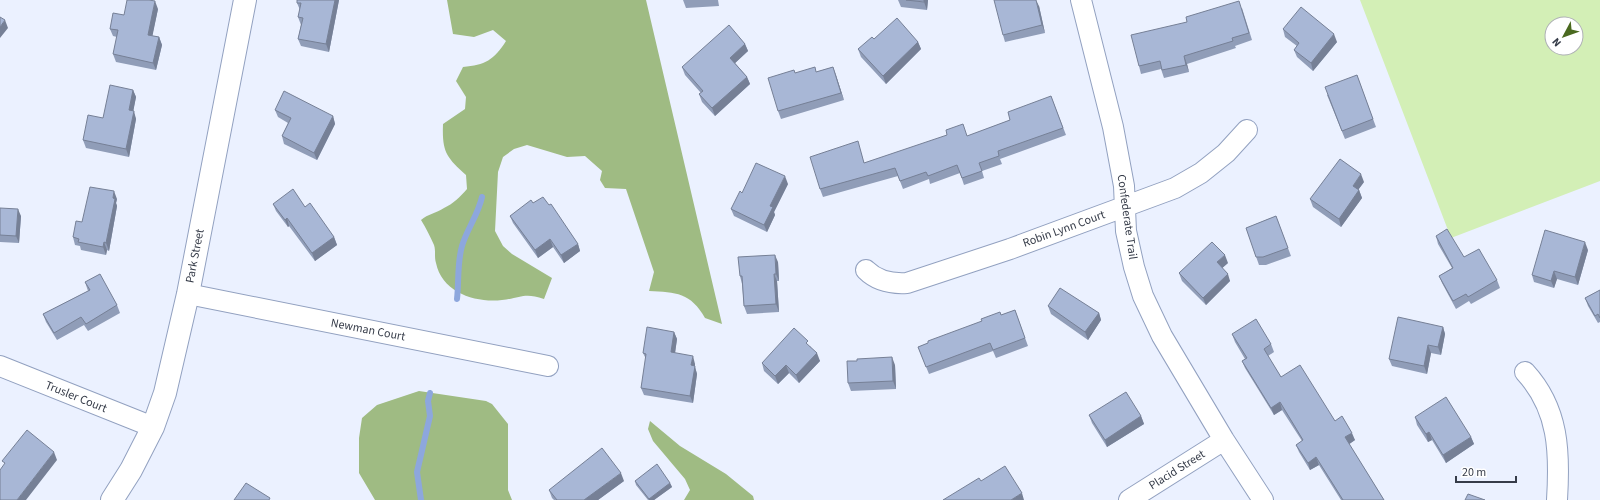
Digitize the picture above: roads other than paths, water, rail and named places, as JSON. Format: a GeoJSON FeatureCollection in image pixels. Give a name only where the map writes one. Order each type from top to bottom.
{"type":"FeatureCollection","features":[{"type":"Feature","properties":{"kind":"street","name":"Park Street"},"geometry":{"type":"LineString","coordinates":[[112,500],[132,470],[152,428],[165,393],[188,294],[245,0]]}},
{"type":"Feature","properties":{"kind":"street","name":"Confederate Trail"},"geometry":{"type":"LineString","coordinates":[[1081,0],[1113,127],[1124,186],[1126,231],[1134,267],[1152,316],[1224,440],[1263,500]]}},
{"type":"Feature","properties":{"kind":"street","name":"Robin Lynn Court"},"geometry":{"type":"LineString","coordinates":[[866,270],[882,281],[896,284],[907,283],[1017,246],[1124,207],[1175,188],[1201,173],[1226,153],[1247,130]]}},
{"type":"Feature","properties":{"kind":"street","name":"Newman Court"},"geometry":{"type":"LineString","coordinates":[[188,294],[548,366]]}},
{"type":"Feature","properties":{"kind":"street","name":"Trusler Court"},"geometry":{"type":"LineString","coordinates":[[0,366],[152,428]]}},
{"type":"Feature","properties":{"kind":"street"},"geometry":{"type":"LineString","coordinates":[[1525,372],[1545,397],[1552,417],[1559,467],[1557,500]]}},
{"type":"Feature","properties":{"kind":"street","name":"Placid Street"},"geometry":{"type":"LineString","coordinates":[[1129,500],[1224,440]]}},
{"type":"Feature","properties":{"kind":"waterway"},"geometry":{"type":"LineString","coordinates":[[457,299],[460,252],[482,197]]}},
{"type":"Feature","properties":{"kind":"waterway"},"geometry":{"type":"LineString","coordinates":[[421,500],[417,472],[430,416],[428,401],[430,393]]}}]}
